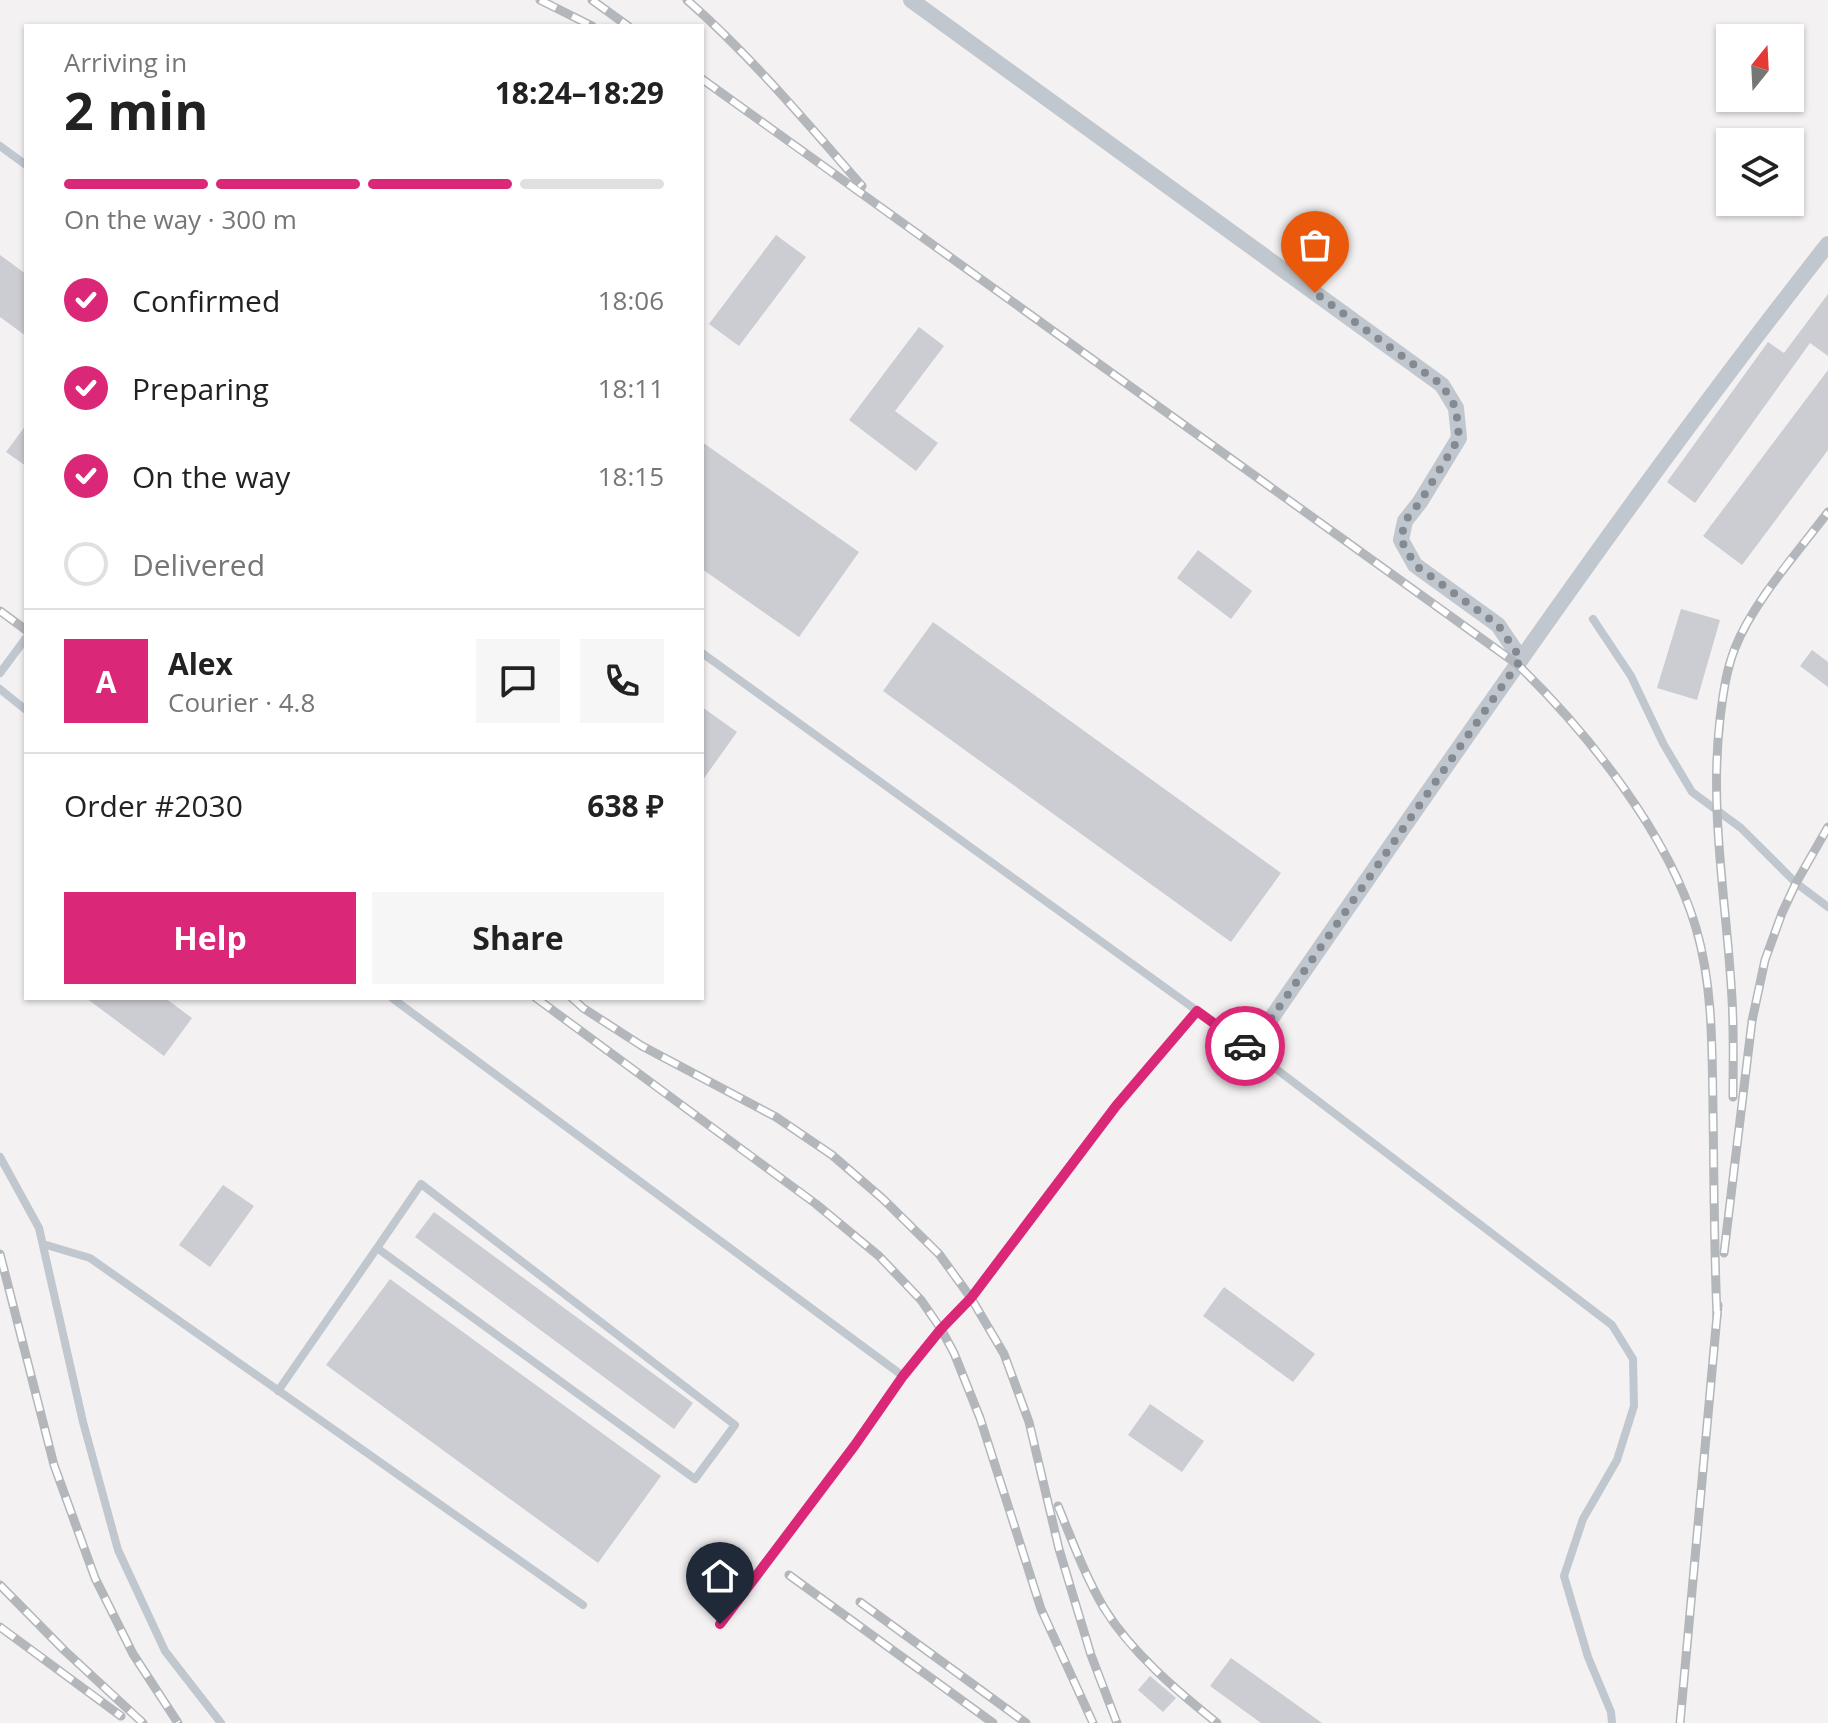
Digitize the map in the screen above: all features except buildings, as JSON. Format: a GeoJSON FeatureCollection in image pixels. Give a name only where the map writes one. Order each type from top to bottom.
{"type":"FeatureCollection","features":[{"type":"Feature","properties":{"kind":"street"},"geometry":{"type":"LineString","coordinates":[[911,0],[1442,385],[1456,408],[1459,438],[1405,521],[1401,540],[1415,565],[1498,625],[1521,659]]}},
{"type":"Feature","properties":{"kind":"street"},"geometry":{"type":"LineString","coordinates":[[1250,1049],[1521,659],[1754,338],[1828,244]]}},
{"type":"Feature","properties":{"kind":"lane"},"geometry":{"type":"LineString","coordinates":[[0,146],[24,164]]}},
{"type":"Feature","properties":{"kind":"lane"},"geometry":{"type":"LineString","coordinates":[[1593,619],[1631,676],[1664,745],[1692,792],[1741,828],[1796,883],[1828,907]]}},
{"type":"Feature","properties":{"kind":"lane"},"geometry":{"type":"LineString","coordinates":[[0,673],[24,641]]}},
{"type":"Feature","properties":{"kind":"lane"},"geometry":{"type":"LineString","coordinates":[[704,654],[1250,1049],[1612,1325],[1633,1359],[1634,1406],[1617,1460],[1583,1519],[1564,1576],[1588,1657],[1611,1712],[1612,1723]]}},
{"type":"Feature","properties":{"kind":"lane"},"geometry":{"type":"LineString","coordinates":[[0,689],[24,708]]}},
{"type":"Feature","properties":{"kind":"lane"},"geometry":{"type":"LineString","coordinates":[[395,1000],[903,1376]]}},
{"type":"Feature","properties":{"kind":"lane"},"geometry":{"type":"LineString","coordinates":[[720,1624],[903,1376],[971,1298],[1116,1106],[1197,1011]]}},
{"type":"Feature","properties":{"kind":"lane"},"geometry":{"type":"LineString","coordinates":[[0,1157],[39,1228],[83,1422],[118,1550],[165,1651],[221,1723]]}},
{"type":"Feature","properties":{"kind":"lane"},"geometry":{"type":"LineString","coordinates":[[278,1391],[421,1184],[735,1425],[695,1479],[377,1248]]}},
{"type":"Feature","properties":{"kind":"lane"},"geometry":{"type":"LineString","coordinates":[[43,1244],[90,1258],[583,1605]]}},
{"type":"Feature","properties":{"kind":"railway"},"geometry":{"type":"LineString","coordinates":[[540,0],[588,24]]}},
{"type":"Feature","properties":{"kind":"railway"},"geometry":{"type":"LineString","coordinates":[[592,0],[625,24]]}},
{"type":"Feature","properties":{"kind":"railway"},"geometry":{"type":"LineString","coordinates":[[687,0],[756,67],[862,186]]}},
{"type":"Feature","properties":{"kind":"railway"},"geometry":{"type":"LineString","coordinates":[[704,80],[1517,664],[1597,752],[1646,821],[1666,856],[1683,892],[1702,950],[1712,1041],[1717,1316]]}},
{"type":"Feature","properties":{"kind":"railway"},"geometry":{"type":"LineString","coordinates":[[1733,1097],[1732,999],[1717,789],[1717,754],[1724,692],[1735,648],[1753,613],[1828,512]]}},
{"type":"Feature","properties":{"kind":"railway"},"geometry":{"type":"LineString","coordinates":[[0,611],[24,629]]}},
{"type":"Feature","properties":{"kind":"railway"},"geometry":{"type":"LineString","coordinates":[[1724,1253],[1752,1021],[1765,960],[1796,883],[1828,827]]}},
{"type":"Feature","properties":{"kind":"railway"},"geometry":{"type":"LineString","coordinates":[[539,1000],[816,1204],[879,1256],[921,1300],[954,1353],[980,1418],[1041,1609],[1093,1723]]}},
{"type":"Feature","properties":{"kind":"railway"},"geometry":{"type":"LineString","coordinates":[[574,1000],[642,1046],[776,1117],[832,1155],[939,1254],[971,1298],[1004,1354],[1029,1422],[1059,1549],[1091,1655],[1117,1723]]}},
{"type":"Feature","properties":{"kind":"railway"},"geometry":{"type":"LineString","coordinates":[[0,1254],[54,1465],[95,1578],[133,1654],[178,1723]]}},
{"type":"Feature","properties":{"kind":"railway"},"geometry":{"type":"LineString","coordinates":[[1680,1723],[1718,1305]]}},
{"type":"Feature","properties":{"kind":"railway"},"geometry":{"type":"LineString","coordinates":[[1058,1506],[1079,1558],[1115,1625],[1156,1670],[1217,1723]]}},
{"type":"Feature","properties":{"kind":"railway"},"geometry":{"type":"LineString","coordinates":[[789,1575],[993,1723]]}},
{"type":"Feature","properties":{"kind":"railway"},"geometry":{"type":"LineString","coordinates":[[0,1585],[143,1723]]}},
{"type":"Feature","properties":{"kind":"railway"},"geometry":{"type":"LineString","coordinates":[[860,1602],[1026,1723]]}},
{"type":"Feature","properties":{"kind":"railway"},"geometry":{"type":"LineString","coordinates":[[0,1627],[121,1716]]}},
{"type":"Feature","properties":{"kind":"way so far"},"geometry":{"type":"LineString","coordinates":[[1245,1046],[1250,1049],[1521,659],[1498,625],[1415,565],[1401,540],[1405,521],[1459,438],[1456,408],[1442,385],[1315,293]]}},
{"type":"Feature","properties":{"kind":"route"},"geometry":{"type":"LineString","coordinates":[[720,1624],[903,1376],[971,1298],[1116,1106],[1197,1011],[1245,1046]]}}]}
